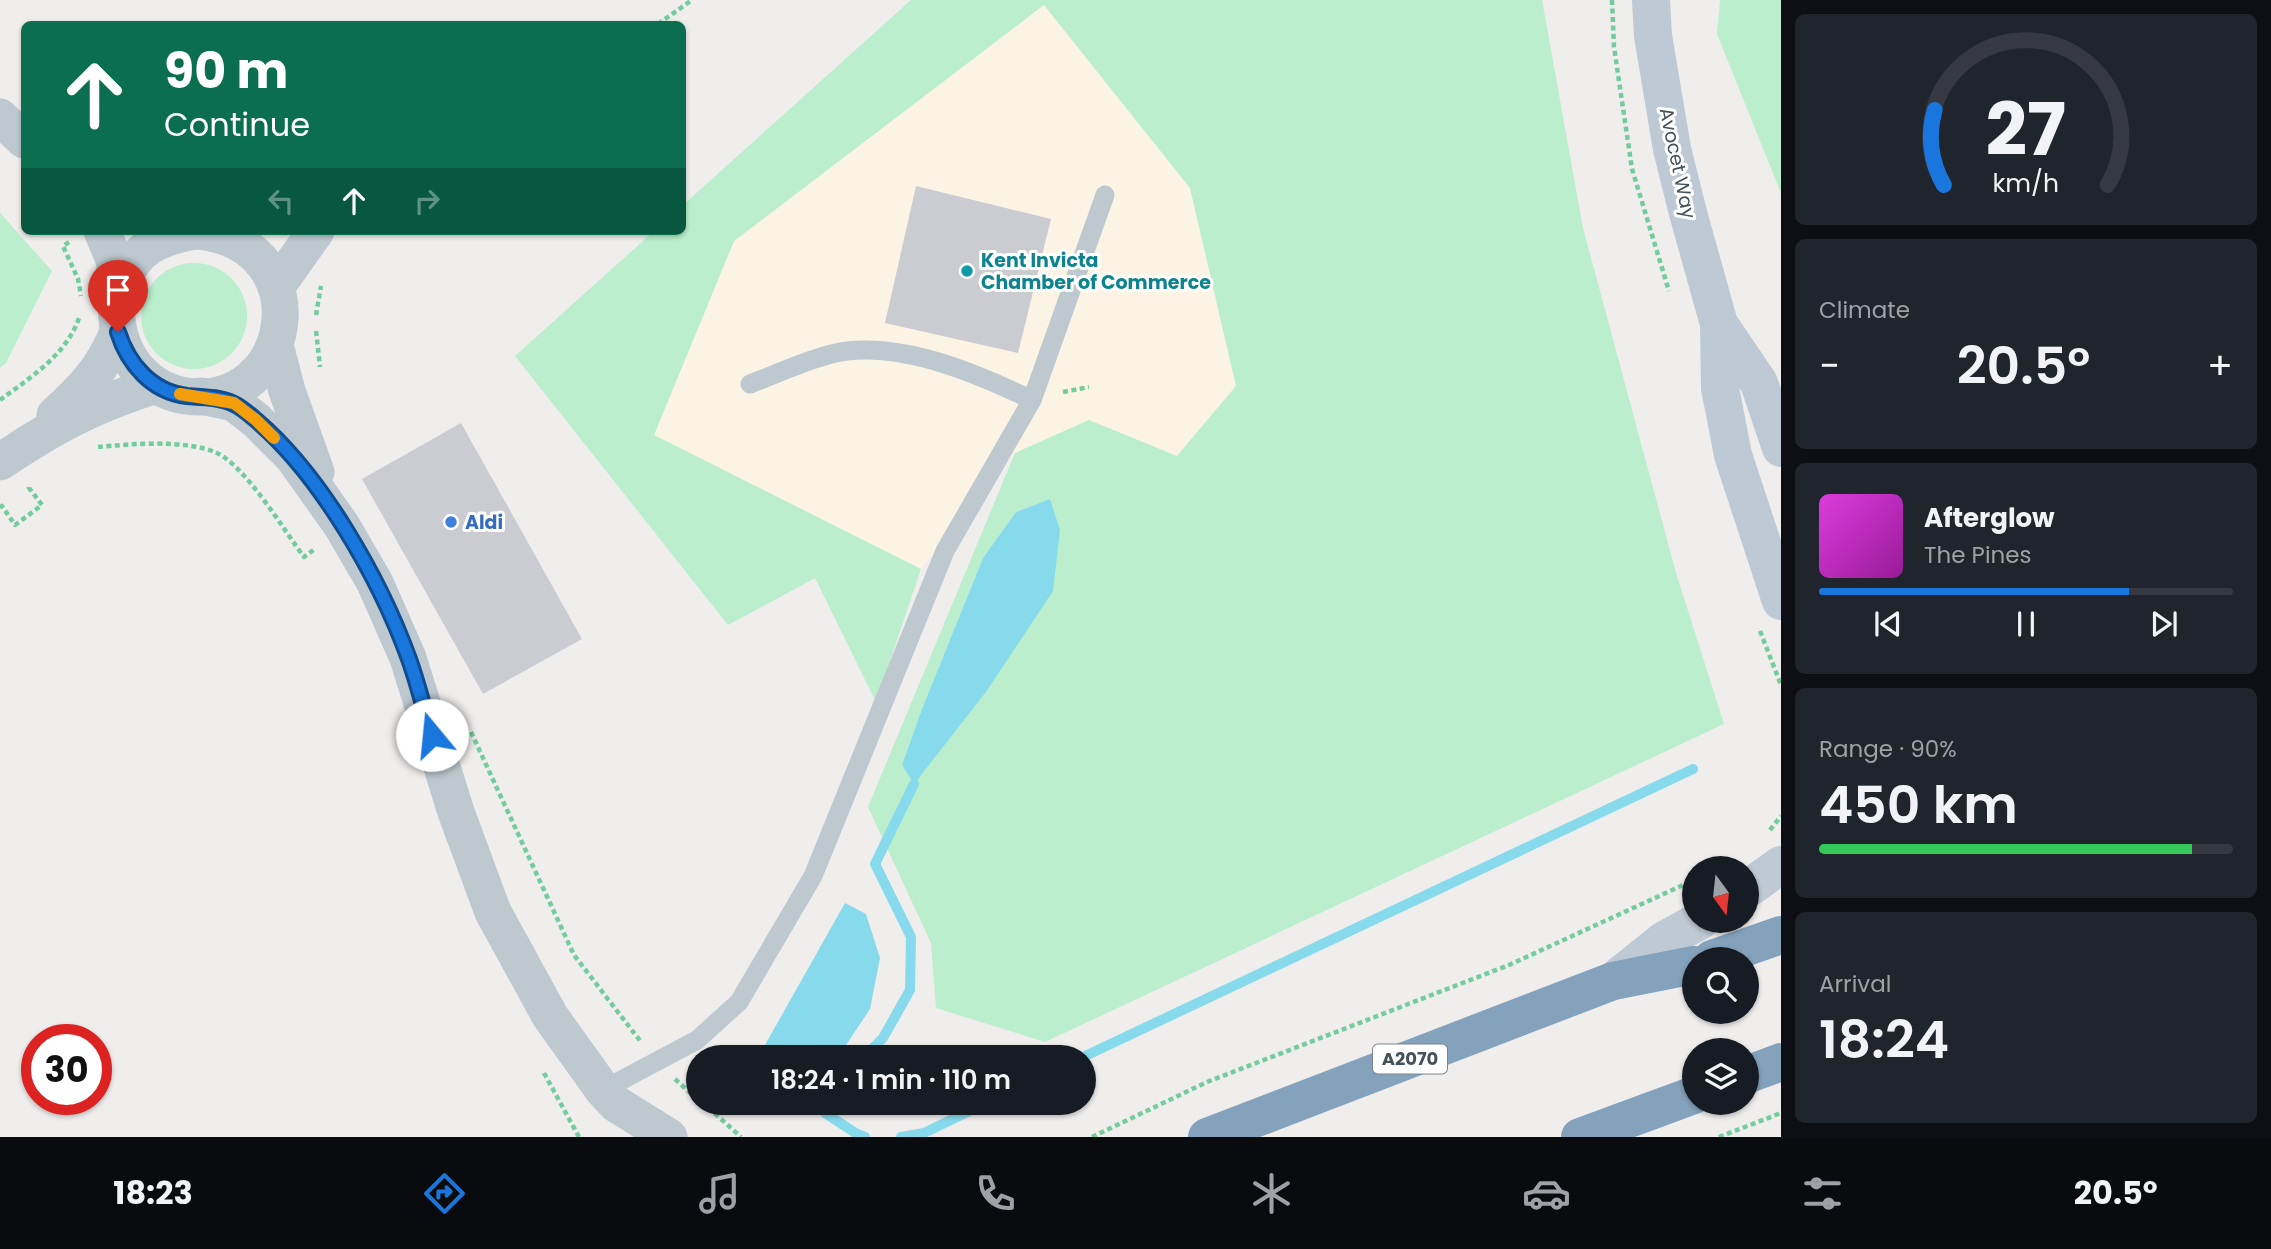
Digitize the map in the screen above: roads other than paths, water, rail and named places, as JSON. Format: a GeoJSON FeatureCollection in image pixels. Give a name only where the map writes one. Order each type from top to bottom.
{"type":"FeatureCollection","features":[{"type":"Feature","properties":{"kind":"highway"},"geometry":{"type":"LineString","coordinates":[[1747,947],[1781,935]]}},
{"type":"Feature","properties":{"kind":"highway","name":"A2070"},"geometry":{"type":"LineString","coordinates":[[1208,1137],[1613,982],[1682,968]]}},
{"type":"Feature","properties":{"kind":"highway"},"geometry":{"type":"LineString","coordinates":[[1759,1070],[1781,1062]]}},
{"type":"Feature","properties":{"kind":"highway"},"geometry":{"type":"LineString","coordinates":[[1580,1137],[1682,1099]]}},
{"type":"Feature","properties":{"kind":"street","name":"Avocet Way"},"geometry":{"type":"LineString","coordinates":[[1651,0],[1653,36],[1672,149],[1719,324],[1720,388],[1733,456],[1781,601]]}},
{"type":"Feature","properties":{"kind":"street"},"geometry":{"type":"LineString","coordinates":[[0,117],[21,137]]}},
{"type":"Feature","properties":{"kind":"street"},"geometry":{"type":"LineString","coordinates":[[104,235],[113,257],[120,287]]}},
{"type":"Feature","properties":{"kind":"street"},"geometry":{"type":"LineString","coordinates":[[185,235],[160,241],[143,252],[129,268],[120,287],[116,317],[123,348],[131,363],[156,385],[186,396],[220,393],[253,376],[275,345],[280,326],[281,306],[267,267],[253,251],[235,240],[211,235]]}},
{"type":"Feature","properties":{"kind":"street"},"geometry":{"type":"LineString","coordinates":[[276,286],[313,235]]}},
{"type":"Feature","properties":{"kind":"street","name":"Avocet Way"},"geometry":{"type":"LineString","coordinates":[[1719,324],[1770,392],[1781,448]]}},
{"type":"Feature","properties":{"kind":"street"},"geometry":{"type":"LineString","coordinates":[[6,458],[89,381],[108,357],[118,332]]}},
{"type":"Feature","properties":{"kind":"street"},"geometry":{"type":"LineString","coordinates":[[275,345],[302,438],[320,522]]}},
{"type":"Feature","properties":{"kind":"street"},"geometry":{"type":"LineString","coordinates":[[6,458],[73,416],[156,385]]}},
{"type":"Feature","properties":{"kind":"street"},"geometry":{"type":"LineString","coordinates":[[201,396],[234,403],[256,420],[293,457],[320,522],[375,583],[408,658],[456,812],[493,912],[550,1016],[610,1097],[630,1137]]}},
{"type":"Feature","properties":{"kind":"street"},"geometry":{"type":"LineString","coordinates":[[1759,881],[1781,865]]}},
{"type":"Feature","properties":{"kind":"street"},"geometry":{"type":"LineString","coordinates":[[1613,982],[1663,941],[1682,930]]}},
{"type":"Feature","properties":{"kind":"street"},"geometry":{"type":"LineString","coordinates":[[610,1097],[669,1137]]}},
{"type":"Feature","properties":{"kind":"lane"},"geometry":{"type":"LineString","coordinates":[[610,1097],[656,1062],[697,1040],[739,1002],[813,876],[945,551],[1032,400],[1105,195]]}},
{"type":"Feature","properties":{"kind":"lane"},"geometry":{"type":"LineString","coordinates":[[750,384],[845,351],[887,350],[976,373],[1032,400]]}},
{"type":"Feature","properties":{"kind":"water"},"geometry":{"type":"Polygon","coordinates":[[[1050,499],[1060,530],[1053,591],[986,692],[914,784],[902,765],[983,558],[1016,512],[1050,499]]]}},
{"type":"Feature","properties":{"kind":"water"},"geometry":{"type":"Polygon","coordinates":[[[845,903],[866,914],[880,958],[870,1009],[846,1045],[765,1045],[845,903]]]}},
{"type":"Feature","properties":{"kind":"waterway"},"geometry":{"type":"LineString","coordinates":[[1096,1051],[1693,769]]}},
{"type":"Feature","properties":{"kind":"waterway"},"geometry":{"type":"LineString","coordinates":[[876,1045],[883,1038],[910,990],[911,937],[875,864],[914,784]]}},
{"type":"Feature","properties":{"kind":"waterway"},"geometry":{"type":"LineString","coordinates":[[828,1115],[865,1137]]}},
{"type":"Feature","properties":{"kind":"waterway"},"geometry":{"type":"LineString","coordinates":[[901,1137],[924,1133],[961,1115]]}},
{"type":"Feature","properties":{"kind":"place","name":"Kent Invicta Chamber of Commerce"},"geometry":{"type":"Point","coordinates":[967,271]}},
{"type":"Feature","properties":{"kind":"place","name":"Aldi"},"geometry":{"type":"Point","coordinates":[451,522]}}]}
